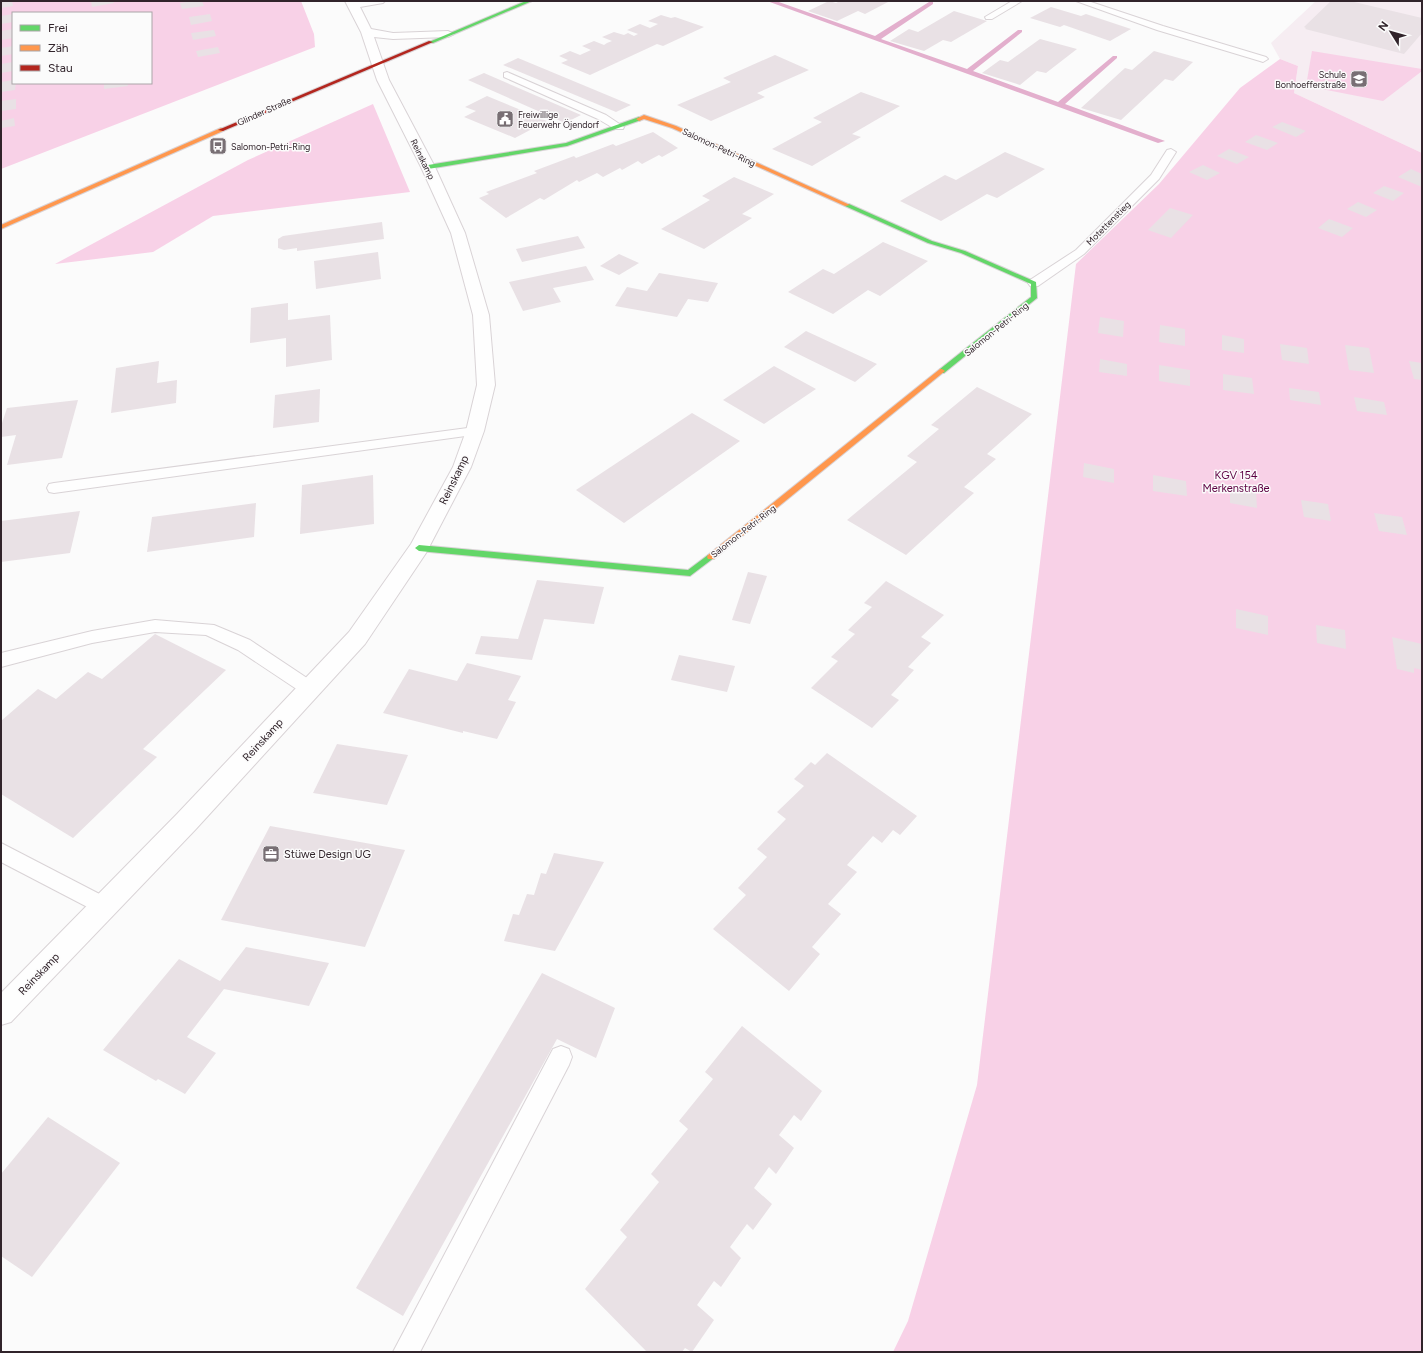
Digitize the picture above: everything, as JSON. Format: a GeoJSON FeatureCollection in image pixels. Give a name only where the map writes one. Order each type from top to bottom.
{"type":"FeatureCollection","features":[{"type":"Feature","properties":{"kind":"street"},"geometry":{"type":"LineString","coordinates":[[352,3],[379,1]]}},
{"type":"Feature","properties":{"kind":"street","name":"Glinder Straße"},"geometry":{"type":"LineString","coordinates":[[1,227],[301,95],[530,1]]}},
{"type":"Feature","properties":{"kind":"street","name":"Reinskamp"},"geometry":{"type":"LineString","coordinates":[[1,1012],[208,799],[357,638],[419,548],[462,467],[475,431],[486,385],[481,315],[458,233],[428,168],[383,80],[367,32],[352,3]]}},
{"type":"Feature","properties":{"kind":"street"},"geometry":{"type":"LineString","coordinates":[[367,32],[393,36],[448,34]]}},
{"type":"Feature","properties":{"kind":"street","name":"Salomon-Petri-Ring"},"geometry":{"type":"LineString","coordinates":[[419,548],[690,573],[1034,298],[1034,283],[963,252],[930,242],[660,121],[644,117],[567,144],[428,168]]}},
{"type":"Feature","properties":{"kind":"lane"},"geometry":{"type":"LineString","coordinates":[[989,17],[1018,1]]}},
{"type":"Feature","properties":{"kind":"lane"},"geometry":{"type":"LineString","coordinates":[[1080,1],[1160,28],[1263,59]]}},
{"type":"Feature","properties":{"kind":"lane"},"geometry":{"type":"LineString","coordinates":[[507,75],[602,117],[619,127]]}},
{"type":"Feature","properties":{"kind":"lane","name":"Motettenstieg"},"geometry":{"type":"LineString","coordinates":[[1034,283],[1080,252],[1155,177],[1171,152]]}},
{"type":"Feature","properties":{"kind":"lane"},"geometry":{"type":"LineString","coordinates":[[54,488],[475,431]]}},
{"type":"Feature","properties":{"kind":"lane"},"geometry":{"type":"LineString","coordinates":[[1,660],[92,637],[155,626],[208,629],[244,645],[310,689]]}},
{"type":"Feature","properties":{"kind":"lane"},"geometry":{"type":"LineString","coordinates":[[1,852],[104,906]]}},
{"type":"Feature","properties":{"kind":"lane"},"geometry":{"type":"LineString","coordinates":[[406,1352],[561,1057]]}},
{"type":"Feature","properties":{"kind":"shaded area","name":"Schule Bonhoefferstraße"},"geometry":{"type":"Polygon","coordinates":[[[1316,1],[1422,1],[1422,153],[1294,93],[1298,66],[1280,59],[1271,43],[1316,1]]]}},
{"type":"Feature","properties":{"kind":"green space"},"geometry":{"type":"Polygon","coordinates":[[[1,1],[301,1],[314,34],[315,47],[1,169],[1,1]]]}},
{"type":"Feature","properties":{"kind":"green space"},"geometry":{"type":"Polygon","coordinates":[[[1312,51],[1422,69],[1422,71],[1383,101],[1306,86],[1312,51]]]}},
{"type":"Feature","properties":{"kind":"green space","name":"KGV 154 Merkenstraße"},"geometry":{"type":"Polygon","coordinates":[[[1280,59],[1298,66],[1294,93],[1422,153],[1422,1352],[893,1352],[908,1321],[977,1085],[1076,264],[1159,184],[1240,88],[1280,59]]]}},
{"type":"Feature","properties":{"kind":"green space"},"geometry":{"type":"Polygon","coordinates":[[[373,104],[410,192],[213,216],[153,252],[55,264],[248,160],[373,104]]]}},
{"type":"Feature","properties":{"kind":"building"},"geometry":{"type":"Polygon","coordinates":[[[1,1],[12,1],[13,6],[1,8],[1,1]]]}},
{"type":"Feature","properties":{"kind":"building"},"geometry":{"type":"Polygon","coordinates":[[[91,1],[113,1],[114,3],[92,7],[91,1]]]}},
{"type":"Feature","properties":{"kind":"building"},"geometry":{"type":"Polygon","coordinates":[[[202,1],[204,6],[182,9],[180,3],[202,1]]]}},
{"type":"Feature","properties":{"kind":"building"},"geometry":{"type":"Polygon","coordinates":[[[829,1],[836,3],[840,1],[890,1],[865,14],[858,11],[837,21],[808,11],[829,1]]]}},
{"type":"Feature","properties":{"kind":"building"},"geometry":{"type":"Polygon","coordinates":[[[1331,1],[1350,1],[1422,18],[1422,33],[1404,54],[1305,29],[1306,28],[1304,27],[1331,1]]]}},
{"type":"Feature","properties":{"kind":"building"},"geometry":{"type":"Polygon","coordinates":[[[1051,7],[1081,16],[1086,14],[1131,29],[1110,41],[1064,25],[1060,27],[1030,18],[1051,7]]]}},
{"type":"Feature","properties":{"kind":"building"},"geometry":{"type":"Polygon","coordinates":[[[954,11],[987,21],[951,42],[943,40],[924,51],[890,41],[909,29],[918,32],[954,11]]]}},
{"type":"Feature","properties":{"kind":"building"},"geometry":{"type":"Polygon","coordinates":[[[12,14],[12,22],[1,24],[1,16],[12,14]]]}},
{"type":"Feature","properties":{"kind":"building"},"geometry":{"type":"Polygon","coordinates":[[[210,14],[212,21],[191,25],[189,17],[210,14]]]}},
{"type":"Feature","properties":{"kind":"building"},"geometry":{"type":"Polygon","coordinates":[[[661,15],[671,18],[675,17],[704,27],[663,46],[657,44],[590,75],[561,63],[568,60],[559,56],[570,51],[580,55],[591,50],[582,46],[594,41],[604,45],[612,41],[602,37],[614,32],[624,35],[628,33],[634,36],[638,34],[627,30],[640,24],[650,28],[658,24],[648,21],[661,15]]]}},
{"type":"Feature","properties":{"kind":"building"},"geometry":{"type":"Polygon","coordinates":[[[12,29],[12,38],[1,40],[1,31],[12,29]]]}},
{"type":"Feature","properties":{"kind":"building"},"geometry":{"type":"Polygon","coordinates":[[[214,30],[216,36],[193,40],[191,33],[214,30]]]}},
{"type":"Feature","properties":{"kind":"building"},"geometry":{"type":"Polygon","coordinates":[[[1040,39],[1077,49],[1046,73],[1037,71],[1020,85],[982,73],[1000,60],[1008,62],[1040,39]]]}},
{"type":"Feature","properties":{"kind":"building"},"geometry":{"type":"Polygon","coordinates":[[[12,46],[12,54],[1,56],[1,48],[12,46]]]}},
{"type":"Feature","properties":{"kind":"building"},"geometry":{"type":"Polygon","coordinates":[[[218,47],[220,53],[198,57],[196,51],[218,47]]]}},
{"type":"Feature","properties":{"kind":"building"},"geometry":{"type":"Polygon","coordinates":[[[1154,51],[1193,62],[1173,81],[1165,79],[1121,120],[1081,108],[1125,68],[1132,70],[1154,51]]]}},
{"type":"Feature","properties":{"kind":"building"},"geometry":{"type":"Polygon","coordinates":[[[775,55],[809,70],[757,93],[765,97],[711,121],[677,105],[731,82],[723,78],[775,55]]]}},
{"type":"Feature","properties":{"kind":"building"},"geometry":{"type":"Polygon","coordinates":[[[518,58],[631,105],[616,112],[503,65],[518,58]]]}},
{"type":"Feature","properties":{"kind":"building"},"geometry":{"type":"Polygon","coordinates":[[[12,62],[12,71],[1,73],[1,64],[12,62]]]}},
{"type":"Feature","properties":{"kind":"building"},"geometry":{"type":"Polygon","coordinates":[[[484,73],[581,115],[565,123],[468,80],[484,73]]]}},
{"type":"Feature","properties":{"kind":"building"},"geometry":{"type":"Polygon","coordinates":[[[12,80],[12,84],[16,84],[15,90],[1,92],[1,82],[12,80]]]}},
{"type":"Feature","properties":{"kind":"building"},"geometry":{"type":"Polygon","coordinates":[[[104,84],[127,84],[128,86],[104,89],[104,84]]]}},
{"type":"Feature","properties":{"kind":"building"},"geometry":{"type":"Polygon","coordinates":[[[861,92],[900,106],[852,134],[861,137],[812,166],[772,149],[822,122],[813,118],[861,92]]]}},
{"type":"Feature","properties":{"kind":"building","name":"Freiwillige Feuerwehr Öjendorf"},"geometry":{"type":"Polygon","coordinates":[[[487,96],[547,121],[515,138],[464,117],[476,111],[465,107],[487,96]]]}},
{"type":"Feature","properties":{"kind":"building"},"geometry":{"type":"Polygon","coordinates":[[[16,99],[16,109],[1,111],[1,101],[16,99]]]}},
{"type":"Feature","properties":{"kind":"building"},"geometry":{"type":"Polygon","coordinates":[[[14,118],[15,126],[1,128],[1,121],[14,118]]]}},
{"type":"Feature","properties":{"kind":"building"},"geometry":{"type":"Polygon","coordinates":[[[1282,122],[1306,131],[1296,137],[1272,127],[1282,122]]]}},
{"type":"Feature","properties":{"kind":"building"},"geometry":{"type":"Polygon","coordinates":[[[653,132],[678,148],[662,157],[659,155],[642,164],[638,161],[622,170],[620,168],[603,177],[597,173],[579,182],[577,180],[544,200],[540,198],[506,218],[479,198],[489,194],[486,192],[537,173],[534,171],[574,156],[576,158],[613,144],[616,146],[653,132]]]}},
{"type":"Feature","properties":{"kind":"building"},"geometry":{"type":"Polygon","coordinates":[[[1256,135],[1278,143],[1267,150],[1245,142],[1256,135]]]}},
{"type":"Feature","properties":{"kind":"building"},"geometry":{"type":"Polygon","coordinates":[[[1229,149],[1249,157],[1237,164],[1217,156],[1229,149]]]}},
{"type":"Feature","properties":{"kind":"building"},"geometry":{"type":"Polygon","coordinates":[[[1005,152],[1045,169],[997,198],[987,194],[941,221],[900,201],[945,175],[956,180],[1005,152]]]}},
{"type":"Feature","properties":{"kind":"building"},"geometry":{"type":"Polygon","coordinates":[[[1203,165],[1220,173],[1207,180],[1189,172],[1203,165]]]}},
{"type":"Feature","properties":{"kind":"building"},"geometry":{"type":"Polygon","coordinates":[[[1411,169],[1422,174],[1422,187],[1398,177],[1411,169]]]}},
{"type":"Feature","properties":{"kind":"building"},"geometry":{"type":"Polygon","coordinates":[[[734,177],[774,194],[742,214],[752,218],[704,249],[661,229],[710,200],[702,196],[734,177]]]}},
{"type":"Feature","properties":{"kind":"building"},"geometry":{"type":"Polygon","coordinates":[[[1384,186],[1404,193],[1393,201],[1373,193],[1384,186]]]}},
{"type":"Feature","properties":{"kind":"building"},"geometry":{"type":"Polygon","coordinates":[[[1358,202],[1377,210],[1366,217],[1347,209],[1358,202]]]}},
{"type":"Feature","properties":{"kind":"building"},"geometry":{"type":"Polygon","coordinates":[[[1170,208],[1193,215],[1171,238],[1148,230],[1170,208]]]}},
{"type":"Feature","properties":{"kind":"building"},"geometry":{"type":"Polygon","coordinates":[[[1329,219],[1353,228],[1342,237],[1318,228],[1329,219]]]}},
{"type":"Feature","properties":{"kind":"building"},"geometry":{"type":"Polygon","coordinates":[[[382,222],[384,239],[297,251],[297,248],[284,250],[278,248],[278,239],[283,236],[382,222]]]}},
{"type":"Feature","properties":{"kind":"building"},"geometry":{"type":"Polygon","coordinates":[[[578,236],[585,248],[522,262],[516,249],[578,236]]]}},
{"type":"Feature","properties":{"kind":"building"},"geometry":{"type":"Polygon","coordinates":[[[883,242],[928,261],[880,296],[868,290],[833,314],[788,292],[823,269],[834,274],[883,242]]]}},
{"type":"Feature","properties":{"kind":"building"},"geometry":{"type":"Polygon","coordinates":[[[378,252],[381,279],[316,289],[314,261],[378,252]]]}},
{"type":"Feature","properties":{"kind":"building"},"geometry":{"type":"Polygon","coordinates":[[[619,254],[639,263],[619,275],[600,266],[619,254]]]}},
{"type":"Feature","properties":{"kind":"building"},"geometry":{"type":"Polygon","coordinates":[[[586,266],[594,280],[553,288],[561,302],[523,311],[509,282],[586,266]]]}},
{"type":"Feature","properties":{"kind":"building"},"geometry":{"type":"Polygon","coordinates":[[[659,273],[718,283],[708,302],[688,299],[677,317],[615,306],[627,287],[647,291],[659,273]]]}},
{"type":"Feature","properties":{"kind":"building"},"geometry":{"type":"Polygon","coordinates":[[[288,303],[288,320],[330,315],[332,360],[286,367],[286,338],[250,343],[251,308],[288,303]]]}},
{"type":"Feature","properties":{"kind":"building"},"geometry":{"type":"Polygon","coordinates":[[[1100,317],[1124,321],[1123,337],[1098,333],[1100,317]]]}},
{"type":"Feature","properties":{"kind":"building"},"geometry":{"type":"Polygon","coordinates":[[[1160,325],[1185,329],[1185,346],[1159,342],[1160,325]]]}},
{"type":"Feature","properties":{"kind":"building"},"geometry":{"type":"Polygon","coordinates":[[[806,331],[877,364],[855,382],[784,347],[806,331]]]}},
{"type":"Feature","properties":{"kind":"building"},"geometry":{"type":"Polygon","coordinates":[[[1222,335],[1244,339],[1244,353],[1222,350],[1222,335]]]}},
{"type":"Feature","properties":{"kind":"building"},"geometry":{"type":"Polygon","coordinates":[[[1280,344],[1307,348],[1309,364],[1282,360],[1280,344]]]}},
{"type":"Feature","properties":{"kind":"building"},"geometry":{"type":"Polygon","coordinates":[[[1345,345],[1369,348],[1374,373],[1349,370],[1345,345]]]}},
{"type":"Feature","properties":{"kind":"building"},"geometry":{"type":"Polygon","coordinates":[[[1100,359],[1127,364],[1127,376],[1099,372],[1100,359]]]}},
{"type":"Feature","properties":{"kind":"building"},"geometry":{"type":"Polygon","coordinates":[[[159,361],[157,383],[177,380],[176,403],[111,413],[116,368],[159,361]]]}},
{"type":"Feature","properties":{"kind":"building"},"geometry":{"type":"Polygon","coordinates":[[[1409,361],[1422,363],[1422,380],[1414,379],[1409,361]]]}},
{"type":"Feature","properties":{"kind":"building"},"geometry":{"type":"Polygon","coordinates":[[[1159,365],[1190,370],[1190,386],[1159,381],[1159,365]]]}},
{"type":"Feature","properties":{"kind":"building"},"geometry":{"type":"Polygon","coordinates":[[[774,366],[816,389],[764,424],[723,400],[774,366]]]}},
{"type":"Feature","properties":{"kind":"building"},"geometry":{"type":"Polygon","coordinates":[[[1223,374],[1252,378],[1254,394],[1223,390],[1223,374]]]}},
{"type":"Feature","properties":{"kind":"building"},"geometry":{"type":"Polygon","coordinates":[[[977,387],[1032,414],[987,454],[996,459],[964,487],[974,493],[906,555],[847,520],[917,462],[907,456],[939,429],[931,425],[977,387]]]}},
{"type":"Feature","properties":{"kind":"building"},"geometry":{"type":"Polygon","coordinates":[[[1289,388],[1319,392],[1321,405],[1290,400],[1289,388]]]}},
{"type":"Feature","properties":{"kind":"building"},"geometry":{"type":"Polygon","coordinates":[[[320,389],[319,422],[273,428],[275,395],[320,389]]]}},
{"type":"Feature","properties":{"kind":"building"},"geometry":{"type":"Polygon","coordinates":[[[1354,397],[1384,402],[1387,415],[1357,411],[1354,397]]]}},
{"type":"Feature","properties":{"kind":"building"},"geometry":{"type":"Polygon","coordinates":[[[78,400],[62,458],[7,465],[16,435],[1,437],[1,426],[7,408],[78,400]]]}},
{"type":"Feature","properties":{"kind":"building"},"geometry":{"type":"Polygon","coordinates":[[[692,413],[740,441],[624,523],[576,490],[692,413]]]}},
{"type":"Feature","properties":{"kind":"building"},"geometry":{"type":"Polygon","coordinates":[[[1084,463],[1114,469],[1114,483],[1083,477],[1084,463]]]}},
{"type":"Feature","properties":{"kind":"building"},"geometry":{"type":"Polygon","coordinates":[[[373,475],[374,524],[300,534],[302,485],[373,475]]]}},
{"type":"Feature","properties":{"kind":"building"},"geometry":{"type":"Polygon","coordinates":[[[1153,475],[1186,481],[1187,496],[1153,491],[1153,475]]]}},
{"type":"Feature","properties":{"kind":"building"},"geometry":{"type":"Polygon","coordinates":[[[1230,488],[1256,492],[1257,508],[1230,503],[1230,488]]]}},
{"type":"Feature","properties":{"kind":"building"},"geometry":{"type":"Polygon","coordinates":[[[1301,500],[1328,504],[1331,521],[1304,517],[1301,500]]]}},
{"type":"Feature","properties":{"kind":"building"},"geometry":{"type":"Polygon","coordinates":[[[256,503],[254,537],[147,552],[152,517],[256,503]]]}},
{"type":"Feature","properties":{"kind":"building"},"geometry":{"type":"Polygon","coordinates":[[[80,511],[70,553],[1,562],[1,521],[80,511]]]}},
{"type":"Feature","properties":{"kind":"building"},"geometry":{"type":"Polygon","coordinates":[[[1374,513],[1402,517],[1407,535],[1379,531],[1374,513]]]}},
{"type":"Feature","properties":{"kind":"building"},"geometry":{"type":"Polygon","coordinates":[[[748,572],[767,576],[750,624],[732,620],[748,572]]]}},
{"type":"Feature","properties":{"kind":"building"},"geometry":{"type":"Polygon","coordinates":[[[537,580],[604,587],[594,624],[544,619],[532,660],[475,654],[481,636],[518,639],[537,580]]]}},
{"type":"Feature","properties":{"kind":"building"},"geometry":{"type":"Polygon","coordinates":[[[886,581],[944,615],[921,637],[931,643],[908,667],[914,670],[891,695],[899,700],[872,728],[811,688],[838,661],[831,657],[855,634],[848,630],[872,607],[864,603],[886,581]]]}},
{"type":"Feature","properties":{"kind":"building"},"geometry":{"type":"Polygon","coordinates":[[[1236,609],[1268,616],[1268,635],[1236,628],[1236,609]]]}},
{"type":"Feature","properties":{"kind":"building"},"geometry":{"type":"Polygon","coordinates":[[[1316,625],[1345,630],[1346,649],[1317,643],[1316,625]]]}},
{"type":"Feature","properties":{"kind":"building"},"geometry":{"type":"Polygon","coordinates":[[[155,634],[226,670],[143,749],[157,757],[73,838],[1,794],[1,721],[38,689],[56,699],[88,672],[102,679],[155,634]]]}},
{"type":"Feature","properties":{"kind":"building"},"geometry":{"type":"Polygon","coordinates":[[[1392,637],[1422,644],[1422,670],[1414,668],[1414,673],[1397,669],[1392,637]]]}},
{"type":"Feature","properties":{"kind":"building"},"geometry":{"type":"Polygon","coordinates":[[[679,655],[735,666],[727,692],[671,680],[679,655]]]}},
{"type":"Feature","properties":{"kind":"building"},"geometry":{"type":"Polygon","coordinates":[[[467,663],[521,676],[508,700],[516,702],[497,739],[463,731],[463,733],[383,713],[409,669],[457,681],[467,663]]]}},
{"type":"Feature","properties":{"kind":"building"},"geometry":{"type":"Polygon","coordinates":[[[337,744],[408,755],[387,805],[313,793],[337,744]]]}},
{"type":"Feature","properties":{"kind":"building"},"geometry":{"type":"Polygon","coordinates":[[[827,753],[917,816],[900,835],[893,830],[882,843],[873,836],[847,865],[857,872],[828,904],[841,914],[812,947],[820,954],[789,991],[713,929],[746,895],[738,888],[767,857],[757,849],[786,819],[777,812],[804,786],[794,779],[811,762],[815,765],[827,753]]]}},
{"type":"Feature","properties":{"kind":"building"},"geometry":{"type":"Polygon","coordinates":[[[270,826],[405,850],[365,947],[221,920],[270,826]]]}},
{"type":"Feature","properties":{"kind":"building"},"geometry":{"type":"Polygon","coordinates":[[[554,853],[604,862],[555,951],[504,941],[513,914],[519,915],[527,894],[534,895],[541,873],[546,874],[554,853]]]}},
{"type":"Feature","properties":{"kind":"building"},"geometry":{"type":"Polygon","coordinates":[[[246,947],[329,963],[309,1006],[224,989],[187,1037],[216,1053],[185,1094],[158,1079],[156,1081],[103,1050],[179,959],[220,981],[246,947]]]}},
{"type":"Feature","properties":{"kind":"building"},"geometry":{"type":"Polygon","coordinates":[[[542,973],[615,1008],[596,1058],[557,1039],[403,1316],[356,1288],[542,973]]]}},
{"type":"Feature","properties":{"kind":"building"},"geometry":{"type":"Polygon","coordinates":[[[742,1026],[822,1091],[801,1121],[794,1115],[779,1135],[794,1148],[776,1174],[769,1167],[754,1188],[772,1204],[753,1230],[747,1224],[730,1247],[741,1258],[721,1287],[714,1281],[697,1305],[714,1320],[692,1352],[685,1348],[682,1352],[647,1352],[585,1289],[627,1237],[620,1230],[659,1182],[651,1174],[688,1129],[679,1121],[713,1079],[705,1072],[742,1026]]]}},
{"type":"Feature","properties":{"kind":"building"},"geometry":{"type":"Polygon","coordinates":[[[48,1117],[120,1163],[32,1277],[1,1256],[1,1174],[48,1117]]]}},
{"type":"Feature","properties":{"kind":"waterway"},"geometry":{"type":"LineString","coordinates":[[770,1],[876,39]]}},
{"type":"Feature","properties":{"kind":"waterway"},"geometry":{"type":"LineString","coordinates":[[876,39],[931,3]]}},
{"type":"Feature","properties":{"kind":"waterway"},"geometry":{"type":"LineString","coordinates":[[968,72],[1020,31]]}},
{"type":"Feature","properties":{"kind":"waterway"},"geometry":{"type":"LineString","coordinates":[[876,39],[968,72]]}},
{"type":"Feature","properties":{"kind":"waterway"},"geometry":{"type":"LineString","coordinates":[[1059,105],[1115,57]]}},
{"type":"Feature","properties":{"kind":"waterway"},"geometry":{"type":"LineString","coordinates":[[968,72],[1059,105]]}},
{"type":"Feature","properties":{"kind":"waterway"},"geometry":{"type":"LineString","coordinates":[[1059,105],[1161,141]]}},
{"type":"Feature","properties":{"kind":"traffic: fast"},"geometry":{"type":"LineString","coordinates":[[431,42],[530,1]]}},
{"type":"Feature","properties":{"kind":"traffic: fast"},"geometry":{"type":"LineString","coordinates":[[428,167],[567,144],[639,119]]}},
{"type":"Feature","properties":{"kind":"traffic: fast"},"geometry":{"type":"LineString","coordinates":[[847,205],[930,242],[963,252],[1034,283],[1034,298],[942,371]]}},
{"type":"Feature","properties":{"kind":"traffic: fast"},"geometry":{"type":"LineString","coordinates":[[419,548],[690,573],[711,557]]}},
{"type":"Feature","properties":{"kind":"traffic: slow"},"geometry":{"type":"LineString","coordinates":[[639,119],[644,117],[674,127],[847,205]]}},
{"type":"Feature","properties":{"kind":"traffic: slow"},"geometry":{"type":"LineString","coordinates":[[1,227],[221,130]]}},
{"type":"Feature","properties":{"kind":"traffic: slow"},"geometry":{"type":"LineString","coordinates":[[711,557],[942,371]]}},
{"type":"Feature","properties":{"kind":"traffic: jam"},"geometry":{"type":"LineString","coordinates":[[221,130],[431,42]]}},
{"type":"Feature","properties":{"kind":"place","name":"Schule Bonhoefferstraße"},"geometry":{"type":"Point","coordinates":[1359,79]}},
{"type":"Feature","properties":{"kind":"place","name":"Freiwillige Feuerwehr Öjendorf"},"geometry":{"type":"Point","coordinates":[505,119]}},
{"type":"Feature","properties":{"kind":"place","name":"Salomon-Petri-Ring"},"geometry":{"type":"Point","coordinates":[218,146]}},
{"type":"Feature","properties":{"kind":"place","name":"Stüwe Design UG"},"geometry":{"type":"Point","coordinates":[271,854]}}]}
